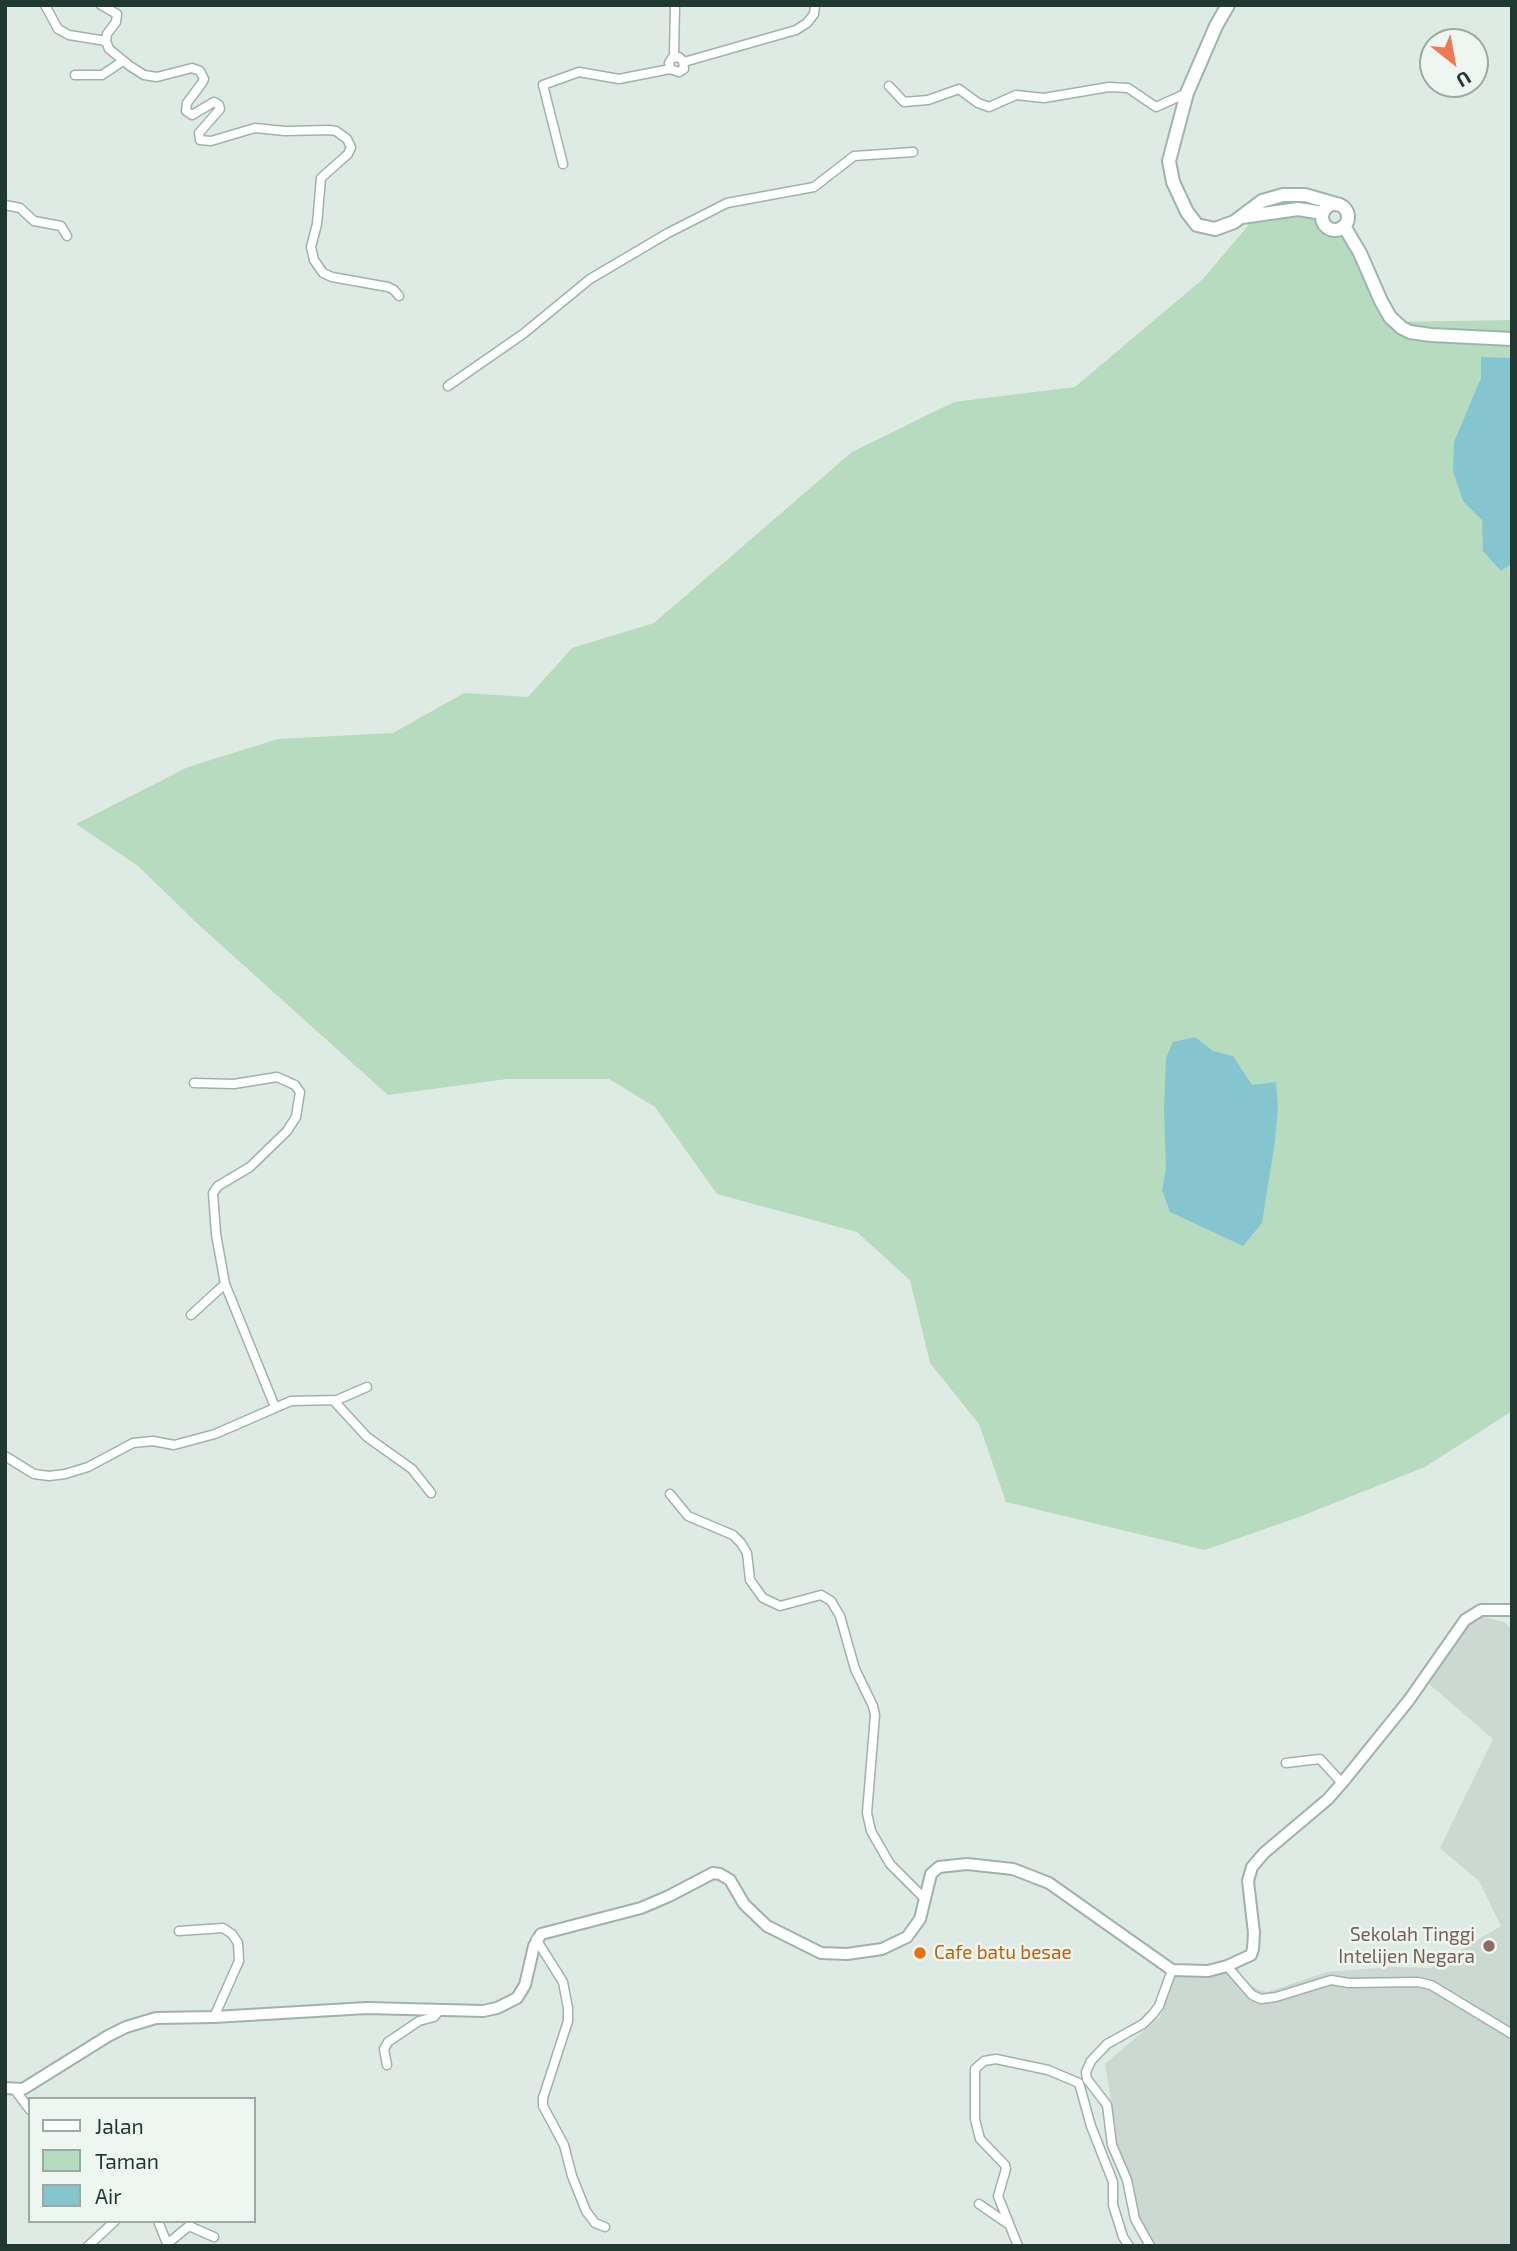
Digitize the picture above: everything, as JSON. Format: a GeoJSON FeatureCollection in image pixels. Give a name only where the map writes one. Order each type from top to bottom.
{"type":"FeatureCollection","features":[{"type":"Feature","properties":{"kind":"main road"},"geometry":{"type":"LineString","coordinates":[[1228,5],[1187,93],[1169,161],[1173,182],[1192,221],[1205,228],[1225,226],[1262,201],[1283,195],[1305,195],[1343,206],[1348,212],[1348,220],[1344,226],[1337,229],[1328,228],[1323,221],[1323,213],[1328,206],[1336,204]]}},
{"type":"Feature","properties":{"kind":"main road"},"geometry":{"type":"LineString","coordinates":[[1242,217],[1298,209],[1323,213]]}},
{"type":"Feature","properties":{"kind":"main road"},"geometry":{"type":"LineString","coordinates":[[1344,226],[1390,317],[1402,328],[1431,335],[1512,339]]}},
{"type":"Feature","properties":{"kind":"street"},"geometry":{"type":"LineString","coordinates":[[45,5],[58,29],[69,35],[106,41]]}},
{"type":"Feature","properties":{"kind":"street"},"geometry":{"type":"LineString","coordinates":[[101,5],[117,14],[106,41],[109,49],[124,61],[151,76],[163,76],[192,68],[200,71],[203,76],[202,83],[187,103],[186,111],[192,116],[214,102],[220,108],[199,132],[198,139],[202,142],[255,128],[285,131],[328,130],[342,134],[351,149],[321,178],[317,224],[311,247],[314,260],[320,270],[332,277],[388,287],[399,296]]}},
{"type":"Feature","properties":{"kind":"street"},"geometry":{"type":"LineString","coordinates":[[670,69],[669,63],[674,57],[675,5]]}},
{"type":"Feature","properties":{"kind":"street"},"geometry":{"type":"LineString","coordinates":[[684,62],[796,30],[814,14],[815,5]]}},
{"type":"Feature","properties":{"kind":"street"},"geometry":{"type":"LineString","coordinates":[[563,164],[542,85],[579,72],[619,79],[670,69],[679,72],[684,68],[684,62],[681,58],[674,57]]}},
{"type":"Feature","properties":{"kind":"street"},"geometry":{"type":"LineString","coordinates":[[75,75],[102,75],[124,61]]}},
{"type":"Feature","properties":{"kind":"street"},"geometry":{"type":"LineString","coordinates":[[889,86],[904,102],[928,100],[960,89],[978,103],[989,107],[1016,95],[1044,98],[1110,87],[1128,88],[1156,107],[1187,93]]}},
{"type":"Feature","properties":{"kind":"street"},"geometry":{"type":"LineString","coordinates":[[449,386],[523,334],[590,279],[715,209],[727,203],[814,187],[854,156],[913,152]]}},
{"type":"Feature","properties":{"kind":"street"},"geometry":{"type":"LineString","coordinates":[[5,205],[20,208],[34,221],[61,226],[67,236]]}},
{"type":"Feature","properties":{"kind":"street"},"geometry":{"type":"LineString","coordinates":[[194,1083],[234,1084],[277,1077],[295,1085],[300,1092],[296,1117],[287,1131],[250,1167],[218,1186],[213,1193],[216,1234],[225,1284],[275,1407]]}},
{"type":"Feature","properties":{"kind":"street"},"geometry":{"type":"LineString","coordinates":[[191,1315],[225,1284]]}},
{"type":"Feature","properties":{"kind":"street"},"geometry":{"type":"LineString","coordinates":[[5,1456],[34,1474],[65,1474],[88,1467],[133,1443],[153,1441],[174,1445],[215,1434],[291,1401],[334,1401],[367,1387]]}},
{"type":"Feature","properties":{"kind":"street"},"geometry":{"type":"LineString","coordinates":[[334,1401],[367,1437],[412,1469],[431,1493]]}},
{"type":"Feature","properties":{"kind":"street"},"geometry":{"type":"LineString","coordinates":[[670,1494],[688,1516],[733,1535],[741,1543],[747,1553],[750,1580],[763,1598],[780,1605],[821,1595],[831,1601],[840,1616],[855,1670],[873,1706],[875,1716],[867,1813],[872,1831],[890,1864],[924,1898]]}},
{"type":"Feature","properties":{"kind":"street"},"geometry":{"type":"LineString","coordinates":[[10,2089],[30,2086],[126,2026],[156,2018],[367,2008],[483,2011],[497,2008],[517,1997],[525,1985],[536,1939],[551,1929],[641,1908],[713,1873],[730,1880],[744,1904],[767,1926],[813,1950],[834,1955],[882,1949],[907,1937],[920,1919],[930,1876],[939,1867],[967,1864],[1023,1872],[1059,1888],[1142,1951],[1172,1970],[1208,1970],[1227,1966],[1251,1955],[1253,1948],[1254,1933],[1248,1881],[1252,1867],[1264,1853],[1328,1799],[1342,1783],[1409,1700],[1465,1620],[1481,1610],[1512,1610]]}},
{"type":"Feature","properties":{"kind":"street"},"geometry":{"type":"LineString","coordinates":[[1286,1763],[1320,1759],[1342,1783]]}},
{"type":"Feature","properties":{"kind":"street"},"geometry":{"type":"LineString","coordinates":[[179,1931],[223,1928],[232,1934],[238,1943],[239,1961],[214,2017]]}},
{"type":"Feature","properties":{"kind":"street"},"geometry":{"type":"LineString","coordinates":[[536,1939],[563,1982],[568,2008],[568,2021],[543,2098],[543,2106],[564,2146],[586,2211],[595,2222],[605,2227]]}},
{"type":"Feature","properties":{"kind":"street"},"geometry":{"type":"LineString","coordinates":[[1227,1966],[1252,1995],[1261,1999],[1331,1980],[1349,1983],[1418,1982],[1431,1985],[1512,2034]]}},
{"type":"Feature","properties":{"kind":"street"},"geometry":{"type":"LineString","coordinates":[[1129,2246],[1123,2237],[1113,2204],[1113,2182],[1095,2137],[1083,2081],[1098,2052],[1143,2024],[1153,2014],[1165,1993],[1172,1970]]}},
{"type":"Feature","properties":{"kind":"street"},"geometry":{"type":"LineString","coordinates":[[387,2065],[384,2049],[388,2042],[419,2021],[434,2017],[440,2010]]}},
{"type":"Feature","properties":{"kind":"street"},"geometry":{"type":"LineString","coordinates":[[1018,2246],[998,2196],[1005,2165],[980,2139],[975,2119],[975,2069],[984,2061],[996,2059],[1083,2081],[1107,2105],[1112,2145],[1127,2180],[1135,2219],[1150,2246]]}},
{"type":"Feature","properties":{"kind":"street"},"geometry":{"type":"LineString","coordinates":[[10,2089],[28,2108]]}},
{"type":"Feature","properties":{"kind":"street"},"geometry":{"type":"LineString","coordinates":[[979,2204],[1008,2224]]}},
{"type":"Feature","properties":{"kind":"street"},"geometry":{"type":"LineString","coordinates":[[88,2246],[113,2223]]}},
{"type":"Feature","properties":{"kind":"street"},"geometry":{"type":"LineString","coordinates":[[159,2223],[168,2245],[189,2225],[214,2237]]}},
{"type":"Feature","properties":{"kind":"shaded area","name":"Sekolah Tinggi Intelijen Negara"},"geometry":{"type":"Polygon","coordinates":[[[1483,1617],[1504,1622],[1512,1630],[1512,2246],[1149,2246],[1130,2219],[1125,2179],[1107,2129],[1113,2113],[1105,2064],[1160,2017],[1171,1975],[1238,1967],[1242,1980],[1267,1992],[1327,1972],[1392,1967],[1431,1968],[1501,1926],[1479,1881],[1440,1848],[1493,1739],[1421,1677],[1463,1625],[1483,1617]]]}},
{"type":"Feature","properties":{"kind":"green space"},"geometry":{"type":"Polygon","coordinates":[[[1298,200],[1343,234],[1392,322],[1512,320],[1512,1411],[1425,1467],[1299,1517],[1205,1550],[1006,1502],[979,1424],[930,1363],[910,1280],[857,1232],[717,1194],[655,1107],[609,1079],[507,1079],[388,1095],[201,927],[138,866],[76,824],[188,767],[278,739],[393,733],[464,693],[528,697],[572,648],[654,623],[852,452],[954,402],[1075,387],[1203,279],[1263,208],[1298,200]]]}},
{"type":"Feature","properties":{"kind":"water"},"geometry":{"type":"Polygon","coordinates":[[[1481,357],[1512,358],[1512,563],[1501,571],[1483,551],[1482,520],[1463,501],[1453,471],[1454,442],[1481,378],[1481,357]]]}},
{"type":"Feature","properties":{"kind":"water"},"geometry":{"type":"Polygon","coordinates":[[[1195,1037],[1213,1051],[1233,1056],[1252,1085],[1276,1082],[1278,1107],[1275,1141],[1262,1223],[1243,1246],[1170,1212],[1162,1190],[1166,1169],[1166,1058],[1173,1042],[1195,1037]]]}},
{"type":"Feature","properties":{"kind":"place","name":"Sekolah Tinggi Intelijen Negara"},"geometry":{"type":"Point","coordinates":[1489,1946]}},
{"type":"Feature","properties":{"kind":"place","name":"Cafe batu besae"},"geometry":{"type":"Point","coordinates":[920,1953]}}]}
